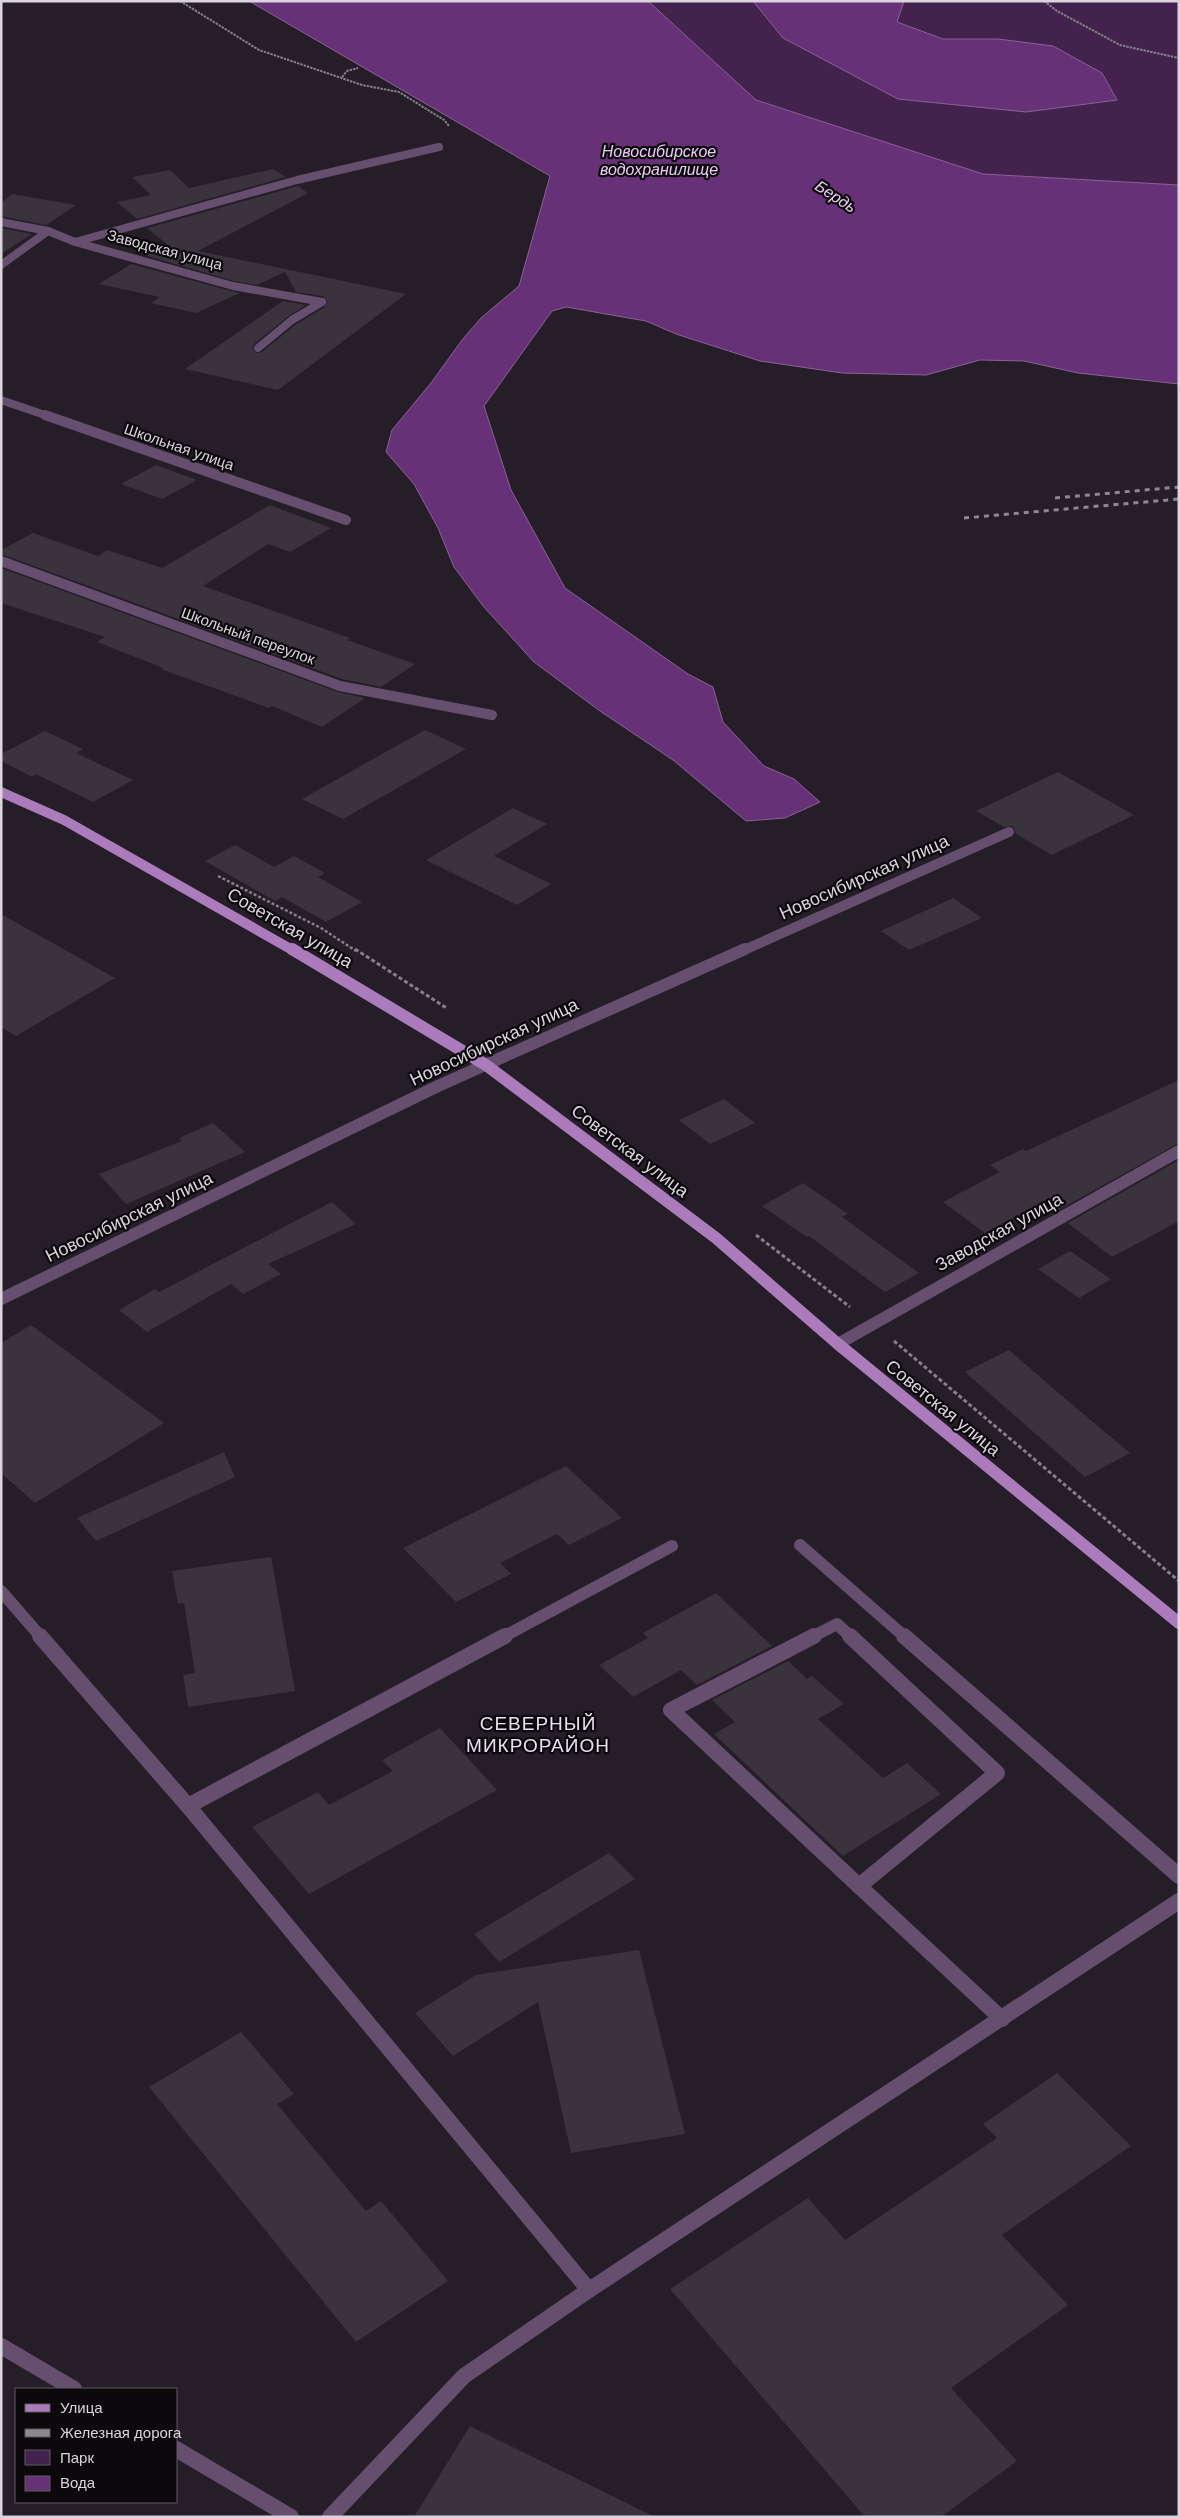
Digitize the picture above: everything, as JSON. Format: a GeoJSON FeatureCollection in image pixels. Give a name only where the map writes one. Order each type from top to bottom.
{"type":"FeatureCollection","features":[{"type":"Feature","properties":{"kind":"main road","name":"Советская улица"},"geometry":{"type":"LineString","coordinates":[[1,792],[64,820],[350,982],[486,1064],[716,1238],[838,1344],[1179,1623]]}},
{"type":"Feature","properties":{"kind":"street"},"geometry":{"type":"LineString","coordinates":[[75,242],[297,180],[439,148]]}},
{"type":"Feature","properties":{"kind":"street","name":"Заводская улица"},"geometry":{"type":"LineString","coordinates":[[1,222],[48,231],[75,242],[233,286],[322,302],[292,320],[258,348]]}},
{"type":"Feature","properties":{"kind":"street"},"geometry":{"type":"LineString","coordinates":[[1,265],[48,231]]}},
{"type":"Feature","properties":{"kind":"street","name":"Школьная улица"},"geometry":{"type":"LineString","coordinates":[[1,400],[346,520]]}},
{"type":"Feature","properties":{"kind":"street","name":"Школьный переулок"},"geometry":{"type":"LineString","coordinates":[[1,561],[340,686],[492,715]]}},
{"type":"Feature","properties":{"kind":"street","name":"Новосибирская улица"},"geometry":{"type":"LineString","coordinates":[[1,1299],[486,1064],[1009,832]]}},
{"type":"Feature","properties":{"kind":"street","name":"Заводская улица"},"geometry":{"type":"LineString","coordinates":[[838,1344],[1179,1151]]}},
{"type":"Feature","properties":{"kind":"street"},"geometry":{"type":"LineString","coordinates":[[800,1545],[1179,1876]]}},
{"type":"Feature","properties":{"kind":"street"},"geometry":{"type":"LineString","coordinates":[[188,1806],[672,1546]]}},
{"type":"Feature","properties":{"kind":"street"},"geometry":{"type":"LineString","coordinates":[[1,1591],[188,1806],[589,2290]]}},
{"type":"Feature","properties":{"kind":"street"},"geometry":{"type":"LineString","coordinates":[[859,1886],[997,1773],[837,1624],[671,1710],[859,1886],[1002,2019]]}},
{"type":"Feature","properties":{"kind":"street"},"geometry":{"type":"LineString","coordinates":[[330,2517],[464,2376],[589,2290],[1179,1901]]}},
{"type":"Feature","properties":{"kind":"street"},"geometry":{"type":"LineString","coordinates":[[1,2346],[72,2388]]}},
{"type":"Feature","properties":{"kind":"street"},"geometry":{"type":"LineString","coordinates":[[178,2450],[291,2517]]}},
{"type":"Feature","properties":{"kind":"path"},"geometry":{"type":"LineString","coordinates":[[180,1],[259,50],[362,84],[399,92],[444,120],[451,129],[439,148]]}},
{"type":"Feature","properties":{"kind":"path"},"geometry":{"type":"LineString","coordinates":[[1044,1],[1057,11],[1120,45],[1179,58]]}},
{"type":"Feature","properties":{"kind":"path"},"geometry":{"type":"LineString","coordinates":[[342,77],[347,71],[358,68]]}},
{"type":"Feature","properties":{"kind":"green space"},"geometry":{"type":"Polygon","coordinates":[[[648,1],[1179,1],[1179,185],[983,174],[756,100],[648,1]]]}},
{"type":"Feature","properties":{"kind":"water","name":"Новосибирское водохранилище"},"geometry":{"type":"Polygon","coordinates":[[[249,1],[648,1],[756,100],[983,174],[1179,185],[1179,384],[1078,373],[1024,361],[980,360],[926,375],[842,373],[760,361],[676,334],[646,321],[566,307],[552,311],[484,406],[511,490],[565,588],[688,674],[713,687],[723,722],[764,766],[794,779],[820,802],[785,818],[746,821],[673,760],[600,711],[534,662],[483,606],[454,567],[438,528],[414,484],[386,452],[392,430],[431,383],[462,340],[481,318],[519,286],[550,176],[249,1]]]}},
{"type":"Feature","properties":{"kind":"water"},"geometry":{"type":"Polygon","coordinates":[[[753,1],[904,1],[897,22],[943,39],[998,39],[1053,46],[1102,73],[1117,100],[1026,112],[898,99],[783,38],[753,1]]]}},
{"type":"Feature","properties":{"kind":"building"},"geometry":{"type":"Polygon","coordinates":[[[273,169],[286,177],[137,219],[117,202],[151,195],[132,177],[170,170],[189,188],[273,169]]]}},
{"type":"Feature","properties":{"kind":"building"},"geometry":{"type":"Polygon","coordinates":[[[298,186],[308,193],[198,251],[406,294],[278,390],[185,369],[283,301],[306,305],[254,344],[252,348],[256,353],[262,352],[295,325],[325,307],[327,301],[323,296],[296,292],[285,272],[257,285],[234,281],[144,255],[162,244],[169,246],[147,228],[298,186]]]}},
{"type":"Feature","properties":{"kind":"building"},"geometry":{"type":"Polygon","coordinates":[[[12,194],[76,205],[46,225],[1,216],[1,203],[12,194]]]}},
{"type":"Feature","properties":{"kind":"building"},"geometry":{"type":"Polygon","coordinates":[[[1,228],[32,234],[1,254],[1,228]]]}},
{"type":"Feature","properties":{"kind":"building"},"geometry":{"type":"Polygon","coordinates":[[[131,264],[240,293],[196,313],[151,303],[160,297],[99,284],[131,264]]]}},
{"type":"Feature","properties":{"kind":"building"},"geometry":{"type":"Polygon","coordinates":[[[156,465],[197,480],[162,499],[121,484],[156,465]]]}},
{"type":"Feature","properties":{"kind":"building"},"geometry":{"type":"Polygon","coordinates":[[[270,505],[331,528],[290,552],[268,544],[203,586],[350,638],[347,640],[415,664],[381,687],[342,679],[1,554],[1,550],[33,533],[98,556],[107,550],[162,568],[270,505]]]}},
{"type":"Feature","properties":{"kind":"building"},"geometry":{"type":"Polygon","coordinates":[[[1,568],[338,692],[365,698],[322,727],[272,706],[269,708],[161,669],[163,668],[97,642],[105,637],[1,603],[1,568]]]}},
{"type":"Feature","properties":{"kind":"building"},"geometry":{"type":"Polygon","coordinates":[[[425,730],[466,749],[343,819],[302,799],[425,730]]]}},
{"type":"Feature","properties":{"kind":"building"},"geometry":{"type":"Polygon","coordinates":[[[45,731],[83,749],[76,753],[133,780],[93,802],[36,774],[32,777],[1,761],[1,754],[45,731]]]}},
{"type":"Feature","properties":{"kind":"building"},"geometry":{"type":"Polygon","coordinates":[[[1058,772],[1134,815],[1052,855],[1016,834],[1013,826],[1004,827],[976,811],[1058,772]]]}},
{"type":"Feature","properties":{"kind":"building"},"geometry":{"type":"Polygon","coordinates":[[[513,808],[547,824],[494,856],[551,884],[517,905],[426,860],[513,808]]]}},
{"type":"Feature","properties":{"kind":"building"},"geometry":{"type":"Polygon","coordinates":[[[235,845],[274,867],[294,856],[325,873],[318,877],[362,902],[326,922],[282,897],[275,901],[205,861],[235,845]]]}},
{"type":"Feature","properties":{"kind":"building"},"geometry":{"type":"Polygon","coordinates":[[[953,898],[982,918],[909,950],[881,931],[953,898]]]}},
{"type":"Feature","properties":{"kind":"building"},"geometry":{"type":"Polygon","coordinates":[[[1,914],[115,978],[16,1036],[1,1027],[1,914]]]}},
{"type":"Feature","properties":{"kind":"building"},"geometry":{"type":"Polygon","coordinates":[[[1179,1080],[1179,1143],[1053,1213],[1041,1203],[985,1233],[943,1202],[1000,1172],[990,1165],[1023,1149],[1026,1151],[1179,1080]]]}},
{"type":"Feature","properties":{"kind":"building"},"geometry":{"type":"Polygon","coordinates":[[[724,1099],[755,1123],[710,1144],[679,1120],[724,1099]]]}},
{"type":"Feature","properties":{"kind":"building"},"geometry":{"type":"Polygon","coordinates":[[[213,1123],[245,1152],[126,1204],[99,1174],[182,1141],[179,1138],[213,1123]]]}},
{"type":"Feature","properties":{"kind":"building"},"geometry":{"type":"Polygon","coordinates":[[[1179,1160],[1179,1221],[1112,1257],[1068,1223],[1179,1160]]]}},
{"type":"Feature","properties":{"kind":"building"},"geometry":{"type":"Polygon","coordinates":[[[803,1183],[848,1214],[842,1217],[919,1273],[885,1292],[809,1236],[807,1237],[762,1206],[803,1183]]]}},
{"type":"Feature","properties":{"kind":"building"},"geometry":{"type":"Polygon","coordinates":[[[332,1202],[356,1224],[268,1264],[281,1274],[243,1294],[231,1284],[147,1332],[119,1310],[155,1289],[159,1292],[332,1202]]]}},
{"type":"Feature","properties":{"kind":"building"},"geometry":{"type":"Polygon","coordinates":[[[1070,1251],[1111,1279],[1079,1298],[1038,1269],[1070,1251]]]}},
{"type":"Feature","properties":{"kind":"building"},"geometry":{"type":"Polygon","coordinates":[[[31,1325],[164,1423],[35,1503],[1,1473],[1,1343],[31,1325]]]}},
{"type":"Feature","properties":{"kind":"building"},"geometry":{"type":"Polygon","coordinates":[[[1009,1350],[1130,1453],[1085,1477],[965,1372],[1009,1350]]]}},
{"type":"Feature","properties":{"kind":"building"},"geometry":{"type":"Polygon","coordinates":[[[224,1452],[235,1477],[96,1541],[77,1518],[224,1452]]]}},
{"type":"Feature","properties":{"kind":"building"},"geometry":{"type":"Polygon","coordinates":[[[566,1466],[622,1518],[569,1545],[557,1534],[500,1563],[511,1574],[456,1602],[403,1548],[566,1466]]]}},
{"type":"Feature","properties":{"kind":"building"},"geometry":{"type":"Polygon","coordinates":[[[271,1557],[295,1691],[188,1707],[183,1675],[195,1673],[184,1603],[178,1604],[172,1571],[271,1557]]]}},
{"type":"Feature","properties":{"kind":"building"},"geometry":{"type":"Polygon","coordinates":[[[716,1593],[772,1646],[697,1685],[681,1670],[633,1697],[599,1665],[648,1638],[643,1633],[716,1593]]]}},
{"type":"Feature","properties":{"kind":"building"},"geometry":{"type":"Polygon","coordinates":[[[788,1661],[807,1679],[812,1676],[844,1704],[818,1719],[883,1778],[907,1763],[941,1794],[843,1856],[714,1734],[735,1722],[712,1700],[788,1661]]]}},
{"type":"Feature","properties":{"kind":"building"},"geometry":{"type":"Polygon","coordinates":[[[440,1728],[497,1790],[309,1894],[252,1827],[318,1792],[329,1805],[393,1771],[382,1760],[440,1728]]]}},
{"type":"Feature","properties":{"kind":"building"},"geometry":{"type":"Polygon","coordinates":[[[609,1853],[635,1879],[499,1962],[474,1934],[609,1853]]]}},
{"type":"Feature","properties":{"kind":"building"},"geometry":{"type":"Polygon","coordinates":[[[639,1950],[685,2134],[571,2153],[538,2002],[453,2056],[415,2013],[476,1975],[639,1950]]]}},
{"type":"Feature","properties":{"kind":"building"},"geometry":{"type":"Polygon","coordinates":[[[241,2032],[294,2094],[277,2104],[366,2211],[381,2201],[448,2281],[356,2342],[149,2087],[241,2032]]]}},
{"type":"Feature","properties":{"kind":"building"},"geometry":{"type":"Polygon","coordinates":[[[1057,2073],[1131,2146],[1002,2235],[1068,2305],[951,2388],[1017,2461],[941,2517],[865,2517],[670,2289],[808,2198],[845,2240],[997,2138],[983,2124],[1057,2073]]]}},
{"type":"Feature","properties":{"kind":"building"},"geometry":{"type":"Polygon","coordinates":[[[470,2426],[655,2517],[414,2517],[470,2426]]]}},
{"type":"Feature","properties":{"kind":"railway"},"geometry":{"type":"LineString","coordinates":[[1055,498],[1179,487]]}},
{"type":"Feature","properties":{"kind":"railway"},"geometry":{"type":"LineString","coordinates":[[964,518],[1179,499]]}},
{"type":"Feature","properties":{"kind":"district","name":"СЕВЕРНЫЙ МИКРОРАЙОН"},"geometry":{"type":"Point","coordinates":[538,1734]}},
{"type":"Feature","properties":{"kind":"water label","name":"Бердь"},"geometry":{"type":"Point","coordinates":[836,196]}}]}
